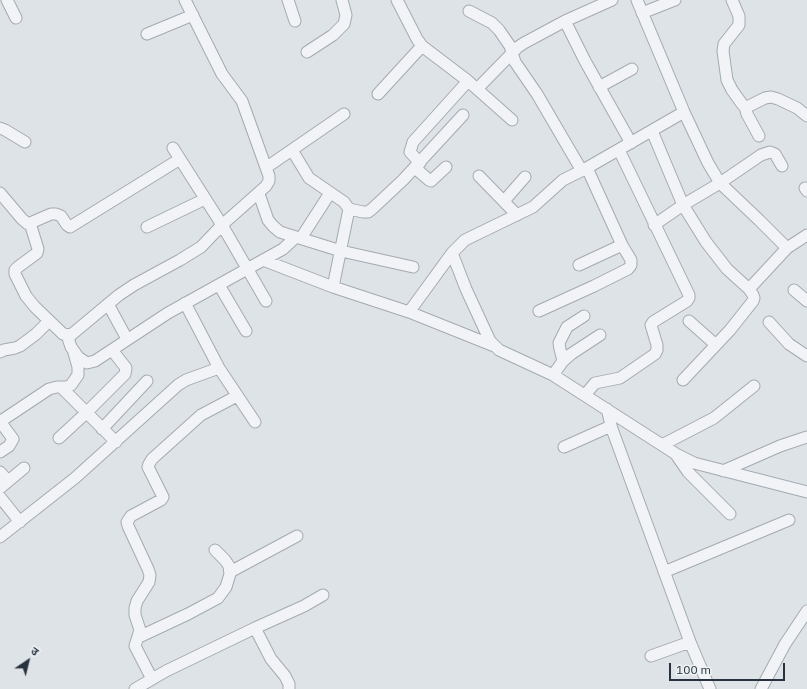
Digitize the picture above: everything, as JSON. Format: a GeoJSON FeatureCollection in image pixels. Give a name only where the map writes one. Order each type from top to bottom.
{"type":"FeatureCollection","features":[{"type":"Feature","properties":{"kind":"street"},"geometry":{"type":"LineString","coordinates":[[7,0],[16,18]]}},
{"type":"Feature","properties":{"kind":"street"},"geometry":{"type":"LineString","coordinates":[[147,34],[198,0]]}},
{"type":"Feature","properties":{"kind":"street"},"geometry":{"type":"LineString","coordinates":[[288,0],[295,21]]}},
{"type":"Feature","properties":{"kind":"street"},"geometry":{"type":"LineString","coordinates":[[307,52],[333,35],[344,24],[346,15],[342,0]]}},
{"type":"Feature","properties":{"kind":"street"},"geometry":{"type":"LineString","coordinates":[[397,0],[422,46],[468,81],[512,120]]}},
{"type":"Feature","properties":{"kind":"street"},"geometry":{"type":"LineString","coordinates":[[477,89],[524,43],[612,0]]}},
{"type":"Feature","properties":{"kind":"street"},"geometry":{"type":"LineString","coordinates":[[637,0],[702,152],[720,183],[760,220],[787,248]]}},
{"type":"Feature","properties":{"kind":"street"},"geometry":{"type":"LineString","coordinates":[[642,13],[675,0]]}},
{"type":"Feature","properties":{"kind":"street"},"geometry":{"type":"LineString","coordinates":[[732,0],[739,16],[739,20],[736,30],[724,44],[723,57],[729,84],[742,104],[745,106],[747,114],[759,136]]}},
{"type":"Feature","properties":{"kind":"street"},"geometry":{"type":"LineString","coordinates":[[30,223],[38,249],[37,253],[18,267],[15,270],[15,274],[26,296],[35,306],[59,331],[67,335],[71,335],[108,304],[134,285],[201,247],[222,225],[259,194],[269,181],[266,167],[242,101],[228,82],[189,7]]}},
{"type":"Feature","properties":{"kind":"street"},"geometry":{"type":"LineString","coordinates":[[469,11],[495,26],[510,46],[515,62],[537,94],[584,170],[631,260],[631,265],[628,269],[539,311]]}},
{"type":"Feature","properties":{"kind":"street"},"geometry":{"type":"LineString","coordinates":[[565,22],[599,87],[631,143]]}},
{"type":"Feature","properties":{"kind":"street"},"geometry":{"type":"LineString","coordinates":[[378,94],[422,46]]}},
{"type":"Feature","properties":{"kind":"street"},"geometry":{"type":"LineString","coordinates":[[599,87],[632,69]]}},
{"type":"Feature","properties":{"kind":"street"},"geometry":{"type":"LineString","coordinates":[[446,167],[431,181],[428,180],[411,155],[410,148],[413,142],[468,81]]}},
{"type":"Feature","properties":{"kind":"street"},"geometry":{"type":"LineString","coordinates":[[745,106],[749,106],[765,98],[771,97],[798,108],[807,115]]}},
{"type":"Feature","properties":{"kind":"street"},"geometry":{"type":"LineString","coordinates":[[409,312],[452,253],[465,240],[533,207],[563,180],[584,170],[684,112]]}},
{"type":"Feature","properties":{"kind":"street"},"geometry":{"type":"LineString","coordinates":[[266,167],[344,114]]}},
{"type":"Feature","properties":{"kind":"street"},"geometry":{"type":"LineString","coordinates":[[292,150],[306,174],[316,184],[344,202],[349,209],[368,212],[418,165],[463,115]]}},
{"type":"Feature","properties":{"kind":"street"},"geometry":{"type":"LineString","coordinates":[[0,128],[25,142]]}},
{"type":"Feature","properties":{"kind":"street"},"geometry":{"type":"LineString","coordinates":[[652,131],[683,205],[706,242],[727,269],[754,295],[753,301],[716,345],[683,380]]}},
{"type":"Feature","properties":{"kind":"street"},"geometry":{"type":"LineString","coordinates":[[173,148],[222,225],[266,301]]}},
{"type":"Feature","properties":{"kind":"street"},"geometry":{"type":"LineString","coordinates":[[585,395],[595,383],[620,378],[654,354],[657,350],[657,345],[651,326],[653,322],[687,301],[689,298],[689,294],[654,225],[619,150]]}},
{"type":"Feature","properties":{"kind":"street"},"geometry":{"type":"LineString","coordinates":[[654,225],[766,152],[775,154],[782,166]]}},
{"type":"Feature","properties":{"kind":"street"},"geometry":{"type":"LineString","coordinates":[[0,193],[25,223],[30,223],[51,214],[56,214],[61,216],[70,227],[180,160]]}},
{"type":"Feature","properties":{"kind":"street"},"geometry":{"type":"LineString","coordinates":[[479,176],[517,215]]}},
{"type":"Feature","properties":{"kind":"street"},"geometry":{"type":"LineString","coordinates":[[504,201],[525,177]]}},
{"type":"Feature","properties":{"kind":"street"},"geometry":{"type":"LineString","coordinates":[[74,352],[82,360],[91,363],[185,303],[287,247],[298,238],[330,193]]}},
{"type":"Feature","properties":{"kind":"street"},"geometry":{"type":"LineString","coordinates":[[259,194],[268,220],[280,232],[341,251],[413,267]]}},
{"type":"Feature","properties":{"kind":"street"},"geometry":{"type":"LineString","coordinates":[[147,227],[205,199]]}},
{"type":"Feature","properties":{"kind":"street"},"geometry":{"type":"LineString","coordinates":[[334,287],[349,209]]}},
{"type":"Feature","properties":{"kind":"street"},"geometry":{"type":"LineString","coordinates":[[749,289],[787,248],[807,234]]}},
{"type":"Feature","properties":{"kind":"street"},"geometry":{"type":"LineString","coordinates":[[579,265],[622,245]]}},
{"type":"Feature","properties":{"kind":"street"},"geometry":{"type":"LineString","coordinates":[[452,253],[466,289],[490,341],[494,346]]}},
{"type":"Feature","properties":{"kind":"street"},"geometry":{"type":"LineString","coordinates":[[263,260],[334,287],[409,312],[494,346],[553,375],[676,454],[694,463],[807,492]]}},
{"type":"Feature","properties":{"kind":"street"},"geometry":{"type":"LineString","coordinates":[[219,285],[246,331]]}},
{"type":"Feature","properties":{"kind":"street"},"geometry":{"type":"LineString","coordinates":[[794,290],[807,301]]}},
{"type":"Feature","properties":{"kind":"street"},"geometry":{"type":"LineString","coordinates":[[185,303],[219,368],[255,422]]}},
{"type":"Feature","properties":{"kind":"street"},"geometry":{"type":"LineString","coordinates":[[108,304],[127,339]]}},
{"type":"Feature","properties":{"kind":"street"},"geometry":{"type":"LineString","coordinates":[[563,361],[559,343],[567,327],[584,316]]}},
{"type":"Feature","properties":{"kind":"street"},"geometry":{"type":"LineString","coordinates":[[0,352],[20,346],[36,334],[49,321]]}},
{"type":"Feature","properties":{"kind":"street"},"geometry":{"type":"LineString","coordinates":[[688,321],[716,345]]}},
{"type":"Feature","properties":{"kind":"street"},"geometry":{"type":"LineString","coordinates":[[769,322],[789,344],[807,356]]}},
{"type":"Feature","properties":{"kind":"street"},"geometry":{"type":"LineString","coordinates":[[553,375],[563,361],[571,354],[600,334]]}},
{"type":"Feature","properties":{"kind":"street"},"geometry":{"type":"LineString","coordinates":[[0,452],[9,446],[13,439],[2,424],[4,419],[49,389],[68,387],[78,375],[78,367],[74,352],[67,335]]}},
{"type":"Feature","properties":{"kind":"street"},"geometry":{"type":"LineString","coordinates":[[59,438],[125,374],[126,368],[112,350]]}},
{"type":"Feature","properties":{"kind":"street"},"geometry":{"type":"LineString","coordinates":[[0,538],[75,478],[178,385],[186,380],[219,368]]}},
{"type":"Feature","properties":{"kind":"street"},"geometry":{"type":"LineString","coordinates":[[102,429],[147,381]]}},
{"type":"Feature","properties":{"kind":"street"},"geometry":{"type":"LineString","coordinates":[[662,445],[714,418],[754,386]]}},
{"type":"Feature","properties":{"kind":"street"},"geometry":{"type":"LineString","coordinates":[[61,387],[116,442]]}},
{"type":"Feature","properties":{"kind":"street"},"geometry":{"type":"LineString","coordinates":[[152,679],[135,646],[140,630],[135,615],[135,608],[137,601],[149,582],[150,575],[127,522],[131,516],[161,500],[163,497],[149,470],[149,464],[152,459],[201,415],[238,396]]}},
{"type":"Feature","properties":{"kind":"street"},"geometry":{"type":"LineString","coordinates":[[607,409],[611,426],[664,572],[690,642],[710,689]]}},
{"type":"Feature","properties":{"kind":"street"},"geometry":{"type":"LineString","coordinates":[[564,447],[611,426]]}},
{"type":"Feature","properties":{"kind":"street"},"geometry":{"type":"LineString","coordinates":[[723,471],[780,446],[807,437]]}},
{"type":"Feature","properties":{"kind":"street"},"geometry":{"type":"LineString","coordinates":[[676,454],[688,472],[730,514]]}},
{"type":"Feature","properties":{"kind":"street"},"geometry":{"type":"LineString","coordinates":[[0,472],[4,485],[24,468]]}},
{"type":"Feature","properties":{"kind":"street"},"geometry":{"type":"LineString","coordinates":[[0,497],[20,522]]}},
{"type":"Feature","properties":{"kind":"street"},"geometry":{"type":"LineString","coordinates":[[664,572],[789,520]]}},
{"type":"Feature","properties":{"kind":"street"},"geometry":{"type":"LineString","coordinates":[[230,572],[297,536]]}},
{"type":"Feature","properties":{"kind":"street"},"geometry":{"type":"LineString","coordinates":[[139,637],[218,598],[226,587],[230,572],[229,566],[225,560],[215,550]]}},
{"type":"Feature","properties":{"kind":"street"},"geometry":{"type":"LineString","coordinates":[[135,689],[152,679],[255,628],[304,606],[323,595]]}},
{"type":"Feature","properties":{"kind":"street"},"geometry":{"type":"LineString","coordinates":[[761,689],[785,644],[807,610]]}},
{"type":"Feature","properties":{"kind":"street"},"geometry":{"type":"LineString","coordinates":[[255,628],[271,659],[285,676],[289,689]]}},
{"type":"Feature","properties":{"kind":"street"},"geometry":{"type":"LineString","coordinates":[[651,656],[690,642]]}}]}
